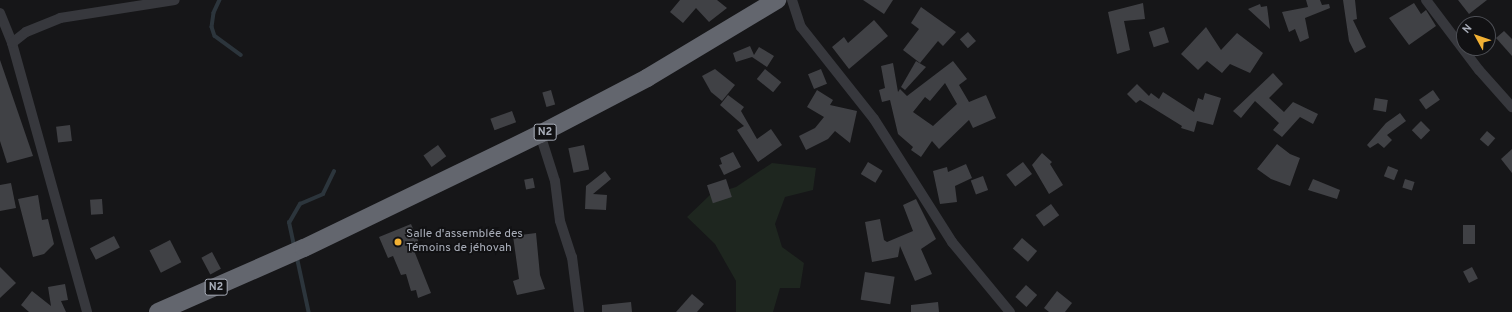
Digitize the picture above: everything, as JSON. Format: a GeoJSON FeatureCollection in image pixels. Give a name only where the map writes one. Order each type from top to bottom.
{"type":"FeatureCollection","features":[{"type":"Feature","properties":{"kind":"highway","name":"N2"},"geometry":{"type":"LineString","coordinates":[[158,312],[304,248],[540,134],[647,78],[777,0]]}},
{"type":"Feature","properties":{"kind":"street"},"geometry":{"type":"LineString","coordinates":[[12,43],[26,32],[60,18],[175,0]]}},
{"type":"Feature","properties":{"kind":"street"},"geometry":{"type":"LineString","coordinates":[[792,0],[801,27],[874,119],[952,242],[1010,312]]}},
{"type":"Feature","properties":{"kind":"street"},"geometry":{"type":"LineString","coordinates":[[1426,0],[1479,70],[1512,107]]}},
{"type":"Feature","properties":{"kind":"street"},"geometry":{"type":"LineString","coordinates":[[0,13],[12,43],[87,312]]}},
{"type":"Feature","properties":{"kind":"street"},"geometry":{"type":"LineString","coordinates":[[540,134],[555,180],[560,221],[572,257],[580,312]]}},
{"type":"Feature","properties":{"kind":"shaded area"},"geometry":{"type":"Polygon","coordinates":[[[772,163],[816,168],[813,190],[785,197],[775,224],[782,247],[804,263],[800,288],[780,288],[773,312],[736,312],[736,281],[715,244],[687,217],[710,195],[736,187],[772,163]]]}},
{"type":"Feature","properties":{"kind":"building"},"geometry":{"type":"Polygon","coordinates":[[[680,0],[717,0],[727,8],[709,22],[696,8],[683,23],[670,12],[680,0]]]}},
{"type":"Feature","properties":{"kind":"building"},"geometry":{"type":"Polygon","coordinates":[[[863,0],[893,0],[884,14],[863,0]]]}},
{"type":"Feature","properties":{"kind":"building"},"geometry":{"type":"Polygon","coordinates":[[[1306,0],[1320,0],[1322,5],[1329,4],[1330,8],[1305,18],[1309,38],[1300,42],[1295,29],[1289,32],[1282,12],[1308,7],[1306,0]]]}},
{"type":"Feature","properties":{"kind":"building"},"geometry":{"type":"Polygon","coordinates":[[[1343,0],[1355,0],[1357,19],[1353,20],[1366,47],[1355,53],[1349,41],[1343,0]]]}},
{"type":"Feature","properties":{"kind":"building"},"geometry":{"type":"Polygon","coordinates":[[[1458,0],[1487,0],[1469,14],[1458,0]]]}},
{"type":"Feature","properties":{"kind":"building"},"geometry":{"type":"Polygon","coordinates":[[[1143,3],[1145,19],[1124,21],[1130,50],[1117,54],[1108,12],[1143,3]]]}},
{"type":"Feature","properties":{"kind":"building"},"geometry":{"type":"Polygon","coordinates":[[[1414,3],[1421,14],[1426,10],[1436,26],[1409,45],[1389,18],[1414,3]]]}},
{"type":"Feature","properties":{"kind":"building"},"geometry":{"type":"Polygon","coordinates":[[[1260,4],[1261,7],[1267,6],[1270,29],[1248,9],[1260,4]]]}},
{"type":"Feature","properties":{"kind":"building"},"geometry":{"type":"Polygon","coordinates":[[[921,7],[956,32],[943,46],[938,41],[920,63],[903,50],[919,29],[911,23],[921,7]]]}},
{"type":"Feature","properties":{"kind":"building"},"geometry":{"type":"Polygon","coordinates":[[[874,20],[888,36],[849,69],[832,47],[844,37],[848,43],[874,20]]]}},
{"type":"Feature","properties":{"kind":"building"},"geometry":{"type":"Polygon","coordinates":[[[1164,27],[1169,42],[1154,47],[1149,32],[1164,27]]]}},
{"type":"Feature","properties":{"kind":"building"},"geometry":{"type":"Polygon","coordinates":[[[1206,27],[1221,50],[1237,33],[1263,53],[1250,73],[1230,64],[1222,73],[1207,61],[1198,70],[1181,54],[1206,27]]]}},
{"type":"Feature","properties":{"kind":"building"},"geometry":{"type":"Polygon","coordinates":[[[1504,31],[1512,39],[1512,56],[1496,38],[1504,31]]]}},
{"type":"Feature","properties":{"kind":"building"},"geometry":{"type":"Polygon","coordinates":[[[968,32],[976,41],[968,48],[960,39],[968,32]]]}},
{"type":"Feature","properties":{"kind":"building"},"geometry":{"type":"Polygon","coordinates":[[[750,46],[754,55],[759,47],[774,56],[767,67],[752,57],[736,62],[733,53],[750,46]]]}},
{"type":"Feature","properties":{"kind":"building"},"geometry":{"type":"Polygon","coordinates":[[[0,60],[33,156],[7,163],[0,141],[0,60]]]}},
{"type":"Feature","properties":{"kind":"building"},"geometry":{"type":"Polygon","coordinates":[[[916,61],[926,67],[905,90],[901,87],[916,61]]]}},
{"type":"Feature","properties":{"kind":"building"},"geometry":{"type":"Polygon","coordinates":[[[953,61],[967,79],[959,85],[969,102],[986,95],[996,118],[973,128],[969,120],[939,149],[932,141],[921,157],[911,150],[913,147],[898,134],[890,100],[882,102],[879,90],[885,88],[881,66],[893,63],[898,92],[900,89],[907,96],[953,61]],[[945,83],[930,101],[925,97],[913,112],[933,126],[957,104],[945,83]]]}},
{"type":"Feature","properties":{"kind":"building"},"geometry":{"type":"Polygon","coordinates":[[[715,69],[735,85],[722,101],[711,92],[702,76],[715,69]]]}},
{"type":"Feature","properties":{"kind":"building"},"geometry":{"type":"Polygon","coordinates":[[[765,69],[781,82],[773,92],[757,79],[765,69]]]}},
{"type":"Feature","properties":{"kind":"building"},"geometry":{"type":"Polygon","coordinates":[[[821,69],[827,84],[814,89],[808,74],[821,69]]]}},
{"type":"Feature","properties":{"kind":"building"},"geometry":{"type":"Polygon","coordinates":[[[1273,73],[1283,84],[1269,98],[1284,112],[1293,102],[1318,114],[1313,124],[1300,117],[1282,137],[1273,130],[1279,123],[1255,101],[1241,118],[1233,111],[1273,73]]]}},
{"type":"Feature","properties":{"kind":"building"},"geometry":{"type":"Polygon","coordinates":[[[1137,84],[1149,96],[1151,93],[1159,99],[1163,92],[1194,112],[1198,98],[1203,100],[1205,93],[1221,98],[1213,125],[1197,121],[1194,132],[1181,128],[1182,126],[1140,100],[1136,103],[1127,94],[1137,84]]]}},
{"type":"Feature","properties":{"kind":"building"},"geometry":{"type":"Polygon","coordinates":[[[551,90],[555,104],[546,107],[542,92],[551,90]]]}},
{"type":"Feature","properties":{"kind":"building"},"geometry":{"type":"Polygon","coordinates":[[[817,90],[833,100],[830,105],[857,111],[850,143],[835,131],[828,139],[806,150],[799,136],[815,128],[824,117],[807,107],[817,90]]]}},
{"type":"Feature","properties":{"kind":"building"},"geometry":{"type":"Polygon","coordinates":[[[1433,90],[1440,100],[1426,110],[1419,100],[1433,90]]]}},
{"type":"Feature","properties":{"kind":"building"},"geometry":{"type":"Polygon","coordinates":[[[728,95],[744,107],[741,111],[757,139],[771,129],[782,145],[758,162],[737,130],[744,126],[720,105],[728,95]]]}},
{"type":"Feature","properties":{"kind":"building"},"geometry":{"type":"Polygon","coordinates":[[[1375,98],[1388,100],[1386,112],[1373,110],[1375,98]]]}},
{"type":"Feature","properties":{"kind":"building"},"geometry":{"type":"Polygon","coordinates":[[[512,111],[516,122],[494,130],[490,119],[512,111]]]}},
{"type":"Feature","properties":{"kind":"building"},"geometry":{"type":"Polygon","coordinates":[[[1400,113],[1406,121],[1387,135],[1392,140],[1384,148],[1378,143],[1370,148],[1367,145],[1386,123],[1400,113]]]}},
{"type":"Feature","properties":{"kind":"building"},"geometry":{"type":"Polygon","coordinates":[[[1421,121],[1430,130],[1421,139],[1412,130],[1421,121]]]}},
{"type":"Feature","properties":{"kind":"building"},"geometry":{"type":"Polygon","coordinates":[[[70,125],[72,141],[58,143],[56,127],[70,125]]]}},
{"type":"Feature","properties":{"kind":"building"},"geometry":{"type":"Polygon","coordinates":[[[1487,131],[1495,138],[1488,147],[1480,139],[1487,131]]]}},
{"type":"Feature","properties":{"kind":"building"},"geometry":{"type":"Polygon","coordinates":[[[1277,144],[1290,154],[1300,158],[1290,186],[1271,179],[1257,169],[1277,144]]]}},
{"type":"Feature","properties":{"kind":"building"},"geometry":{"type":"Polygon","coordinates":[[[438,145],[446,156],[432,167],[423,156],[438,145]]]}},
{"type":"Feature","properties":{"kind":"building"},"geometry":{"type":"Polygon","coordinates":[[[584,145],[589,169],[574,173],[568,148],[584,145]]]}},
{"type":"Feature","properties":{"kind":"building"},"geometry":{"type":"Polygon","coordinates":[[[1512,149],[1512,173],[1501,159],[1512,149]]]}},
{"type":"Feature","properties":{"kind":"building"},"geometry":{"type":"Polygon","coordinates":[[[733,152],[741,167],[724,175],[719,165],[722,164],[720,158],[733,152]]]}},
{"type":"Feature","properties":{"kind":"building"},"geometry":{"type":"Polygon","coordinates":[[[1042,153],[1052,162],[1050,164],[1063,185],[1049,194],[1032,165],[1042,153]]]}},
{"type":"Feature","properties":{"kind":"building"},"geometry":{"type":"Polygon","coordinates":[[[868,162],[883,171],[875,183],[861,174],[868,162]]]}},
{"type":"Feature","properties":{"kind":"building"},"geometry":{"type":"Polygon","coordinates":[[[1023,162],[1032,174],[1015,187],[1006,175],[1023,162]]]}},
{"type":"Feature","properties":{"kind":"building"},"geometry":{"type":"Polygon","coordinates":[[[966,164],[972,178],[955,186],[957,202],[940,204],[933,171],[947,167],[948,172],[966,164]]]}},
{"type":"Feature","properties":{"kind":"building"},"geometry":{"type":"Polygon","coordinates":[[[1388,166],[1398,170],[1394,180],[1384,176],[1388,166]]]}},
{"type":"Feature","properties":{"kind":"building"},"geometry":{"type":"Polygon","coordinates":[[[605,171],[611,179],[593,194],[607,195],[606,210],[585,209],[586,186],[605,171]]]}},
{"type":"Feature","properties":{"kind":"building"},"geometry":{"type":"Polygon","coordinates":[[[983,176],[988,190],[976,195],[971,180],[983,176]]]}},
{"type":"Feature","properties":{"kind":"building"},"geometry":{"type":"Polygon","coordinates":[[[533,178],[535,188],[526,190],[524,180],[533,178]]]}},
{"type":"Feature","properties":{"kind":"building"},"geometry":{"type":"Polygon","coordinates":[[[726,179],[732,197],[713,203],[707,185],[726,179]]]}},
{"type":"Feature","properties":{"kind":"building"},"geometry":{"type":"Polygon","coordinates":[[[1313,179],[1340,190],[1337,199],[1308,190],[1313,179]]]}},
{"type":"Feature","properties":{"kind":"building"},"geometry":{"type":"Polygon","coordinates":[[[1405,179],[1415,182],[1412,191],[1402,188],[1405,179]]]}},
{"type":"Feature","properties":{"kind":"building"},"geometry":{"type":"Polygon","coordinates":[[[11,183],[16,208],[0,211],[0,185],[11,183]]]}},
{"type":"Feature","properties":{"kind":"building"},"geometry":{"type":"Polygon","coordinates":[[[38,195],[42,220],[48,219],[54,244],[44,254],[33,257],[18,199],[38,195]]]}},
{"type":"Feature","properties":{"kind":"building"},"geometry":{"type":"Polygon","coordinates":[[[102,199],[103,214],[91,215],[90,200],[102,199]]]}},
{"type":"Feature","properties":{"kind":"building"},"geometry":{"type":"Polygon","coordinates":[[[916,199],[936,239],[921,249],[932,274],[915,281],[900,246],[898,257],[872,262],[865,222],[880,219],[884,240],[887,242],[913,231],[903,205],[916,199]]]}},
{"type":"Feature","properties":{"kind":"building"},"geometry":{"type":"Polygon","coordinates":[[[1051,204],[1059,215],[1044,226],[1036,215],[1051,204]]]}},
{"type":"Feature","properties":{"kind":"building"},"geometry":{"type":"Polygon","coordinates":[[[411,224],[420,245],[413,248],[431,293],[418,298],[416,290],[411,291],[406,274],[401,275],[393,256],[388,258],[379,237],[411,224]]]}},
{"type":"Feature","properties":{"kind":"building"},"geometry":{"type":"Polygon","coordinates":[[[1463,225],[1475,225],[1475,244],[1463,244],[1463,225]]]}},
{"type":"Feature","properties":{"kind":"building"},"geometry":{"type":"Polygon","coordinates":[[[536,233],[540,275],[545,289],[517,295],[513,281],[519,279],[513,236],[536,233]]]}},
{"type":"Feature","properties":{"kind":"building"},"geometry":{"type":"Polygon","coordinates":[[[114,236],[120,248],[96,260],[90,248],[114,236]]]}},
{"type":"Feature","properties":{"kind":"building"},"geometry":{"type":"Polygon","coordinates":[[[1022,238],[1037,251],[1028,262],[1013,249],[1022,238]]]}},
{"type":"Feature","properties":{"kind":"building"},"geometry":{"type":"Polygon","coordinates":[[[170,240],[181,262],[161,273],[150,250],[170,240]]]}},
{"type":"Feature","properties":{"kind":"building"},"geometry":{"type":"Polygon","coordinates":[[[212,252],[221,269],[210,274],[201,258],[212,252]]]}},
{"type":"Feature","properties":{"kind":"building"},"geometry":{"type":"Polygon","coordinates":[[[0,267],[16,283],[0,298],[0,267]]]}},
{"type":"Feature","properties":{"kind":"building"},"geometry":{"type":"Polygon","coordinates":[[[1472,267],[1478,279],[1469,283],[1463,272],[1472,267]]]}},
{"type":"Feature","properties":{"kind":"building"},"geometry":{"type":"Polygon","coordinates":[[[865,272],[895,277],[890,304],[861,300],[865,272]]]}},
{"type":"Feature","properties":{"kind":"building"},"geometry":{"type":"Polygon","coordinates":[[[65,284],[68,300],[61,301],[66,312],[29,312],[21,305],[32,291],[51,306],[48,287],[65,284]]]}},
{"type":"Feature","properties":{"kind":"building"},"geometry":{"type":"Polygon","coordinates":[[[1026,285],[1037,295],[1026,307],[1015,297],[1026,285]]]}},
{"type":"Feature","properties":{"kind":"building"},"geometry":{"type":"Polygon","coordinates":[[[1057,291],[1072,303],[1065,312],[1049,312],[1044,308],[1057,291]]]}},
{"type":"Feature","properties":{"kind":"building"},"geometry":{"type":"Polygon","coordinates":[[[692,294],[704,304],[697,312],[676,312],[692,294]]]}},
{"type":"Feature","properties":{"kind":"building"},"geometry":{"type":"Polygon","coordinates":[[[631,302],[632,312],[602,312],[602,305],[631,302]]]}},
{"type":"Feature","properties":{"kind":"building"},"geometry":{"type":"Polygon","coordinates":[[[938,302],[939,312],[911,312],[911,305],[938,302]]]}},
{"type":"Feature","properties":{"kind":"waterway"},"geometry":{"type":"LineString","coordinates":[[220,0],[214,13],[212,27],[215,36],[241,55]]}},
{"type":"Feature","properties":{"kind":"waterway"},"geometry":{"type":"LineString","coordinates":[[294,246],[289,223],[300,204],[323,194],[334,171]]}},
{"type":"Feature","properties":{"kind":"waterway"},"geometry":{"type":"LineString","coordinates":[[297,256],[309,312]]}},
{"type":"Feature","properties":{"kind":"place","name":"Salle d'assemblée des Témoins de jéhovah"},"geometry":{"type":"Point","coordinates":[398,242]}}]}
